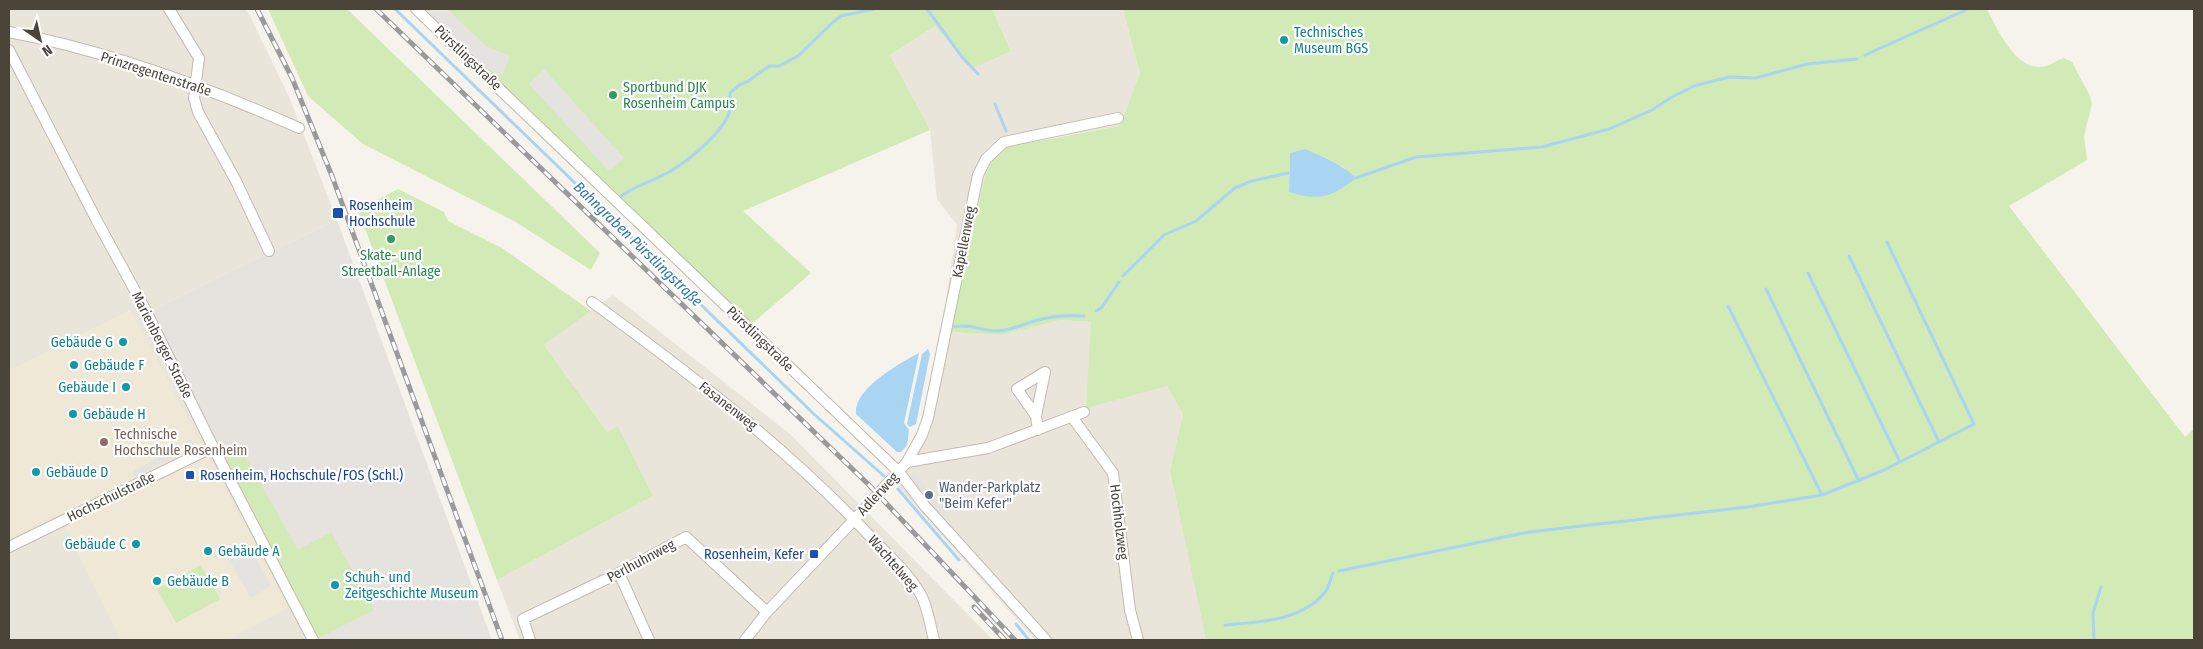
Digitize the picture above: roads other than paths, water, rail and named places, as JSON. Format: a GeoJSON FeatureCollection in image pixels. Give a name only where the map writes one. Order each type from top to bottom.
{"type":"FeatureCollection","features":[{"type":"Feature","properties":{"kind":"street"},"geometry":{"type":"LineString","coordinates":[[169,9],[199,58],[194,98],[198,112],[236,180],[268,251]]}},
{"type":"Feature","properties":{"kind":"street","name":"Pürstlingstraße"},"geometry":{"type":"LineString","coordinates":[[416,9],[899,472],[924,505],[1046,640]]}},
{"type":"Feature","properties":{"kind":"street","name":"Prinzregentenstraße"},"geometry":{"type":"LineString","coordinates":[[9,32],[85,50],[197,86],[300,128]]}},
{"type":"Feature","properties":{"kind":"street","name":"Marienberger Straße"},"geometry":{"type":"LineString","coordinates":[[9,50],[96,221],[145,309],[213,447],[314,640]]}},
{"type":"Feature","properties":{"kind":"street","name":"Kapellenweg"},"geometry":{"type":"LineString","coordinates":[[907,462],[922,435],[930,410],[978,175],[986,159],[1004,142],[1118,118]]}},
{"type":"Feature","properties":{"kind":"street","name":"Fasanenweg"},"geometry":{"type":"LineString","coordinates":[[592,302],[756,428],[854,520]]}},
{"type":"Feature","properties":{"kind":"street","name":"Adlerweg"},"geometry":{"type":"LineString","coordinates":[[745,640],[767,612],[907,462],[988,448],[1084,412]]}},
{"type":"Feature","properties":{"kind":"street"},"geometry":{"type":"LineString","coordinates":[[1036,416],[1038,430]]}},
{"type":"Feature","properties":{"kind":"street","name":"Hochholzweg"},"geometry":{"type":"LineString","coordinates":[[1072,417],[1113,473],[1130,610],[1138,640]]}},
{"type":"Feature","properties":{"kind":"street","name":"Hochschulstraße"},"geometry":{"type":"LineString","coordinates":[[9,547],[213,447]]}},
{"type":"Feature","properties":{"kind":"street","name":"Wachtelweg"},"geometry":{"type":"LineString","coordinates":[[854,520],[910,578],[920,594],[934,640]]}},
{"type":"Feature","properties":{"kind":"street","name":"Perlhuhnweg"},"geometry":{"type":"LineString","coordinates":[[530,640],[523,619],[619,573],[686,537],[767,612]]}},
{"type":"Feature","properties":{"kind":"street"},"geometry":{"type":"LineString","coordinates":[[619,573],[649,640]]}},
{"type":"Feature","properties":{"kind":"water"},"geometry":{"type":"Polygon","coordinates":[[[1305,149],[1326,158],[1356,178],[1332,194],[1324,196],[1299,195],[1289,192],[1290,153],[1305,149]]]}},
{"type":"Feature","properties":{"kind":"water"},"geometry":{"type":"Polygon","coordinates":[[[928,349],[930,354],[916,424],[910,427],[907,424],[922,354],[928,349]]]}},
{"type":"Feature","properties":{"kind":"water"},"geometry":{"type":"Polygon","coordinates":[[[919,353],[904,423],[909,430],[907,445],[901,452],[897,452],[856,414],[857,405],[862,395],[879,378],[919,353]]]}},
{"type":"Feature","properties":{"kind":"waterway","name":"Bahngraben Pürstlingstraße"},"geometry":{"type":"LineString","coordinates":[[395,9],[815,415],[884,476]]}},
{"type":"Feature","properties":{"kind":"waterway"},"geometry":{"type":"LineString","coordinates":[[617,199],[636,187],[669,172],[705,145],[727,118],[730,107],[730,93],[739,85],[747,82],[769,66],[779,66],[798,56],[841,16],[874,9]]}},
{"type":"Feature","properties":{"kind":"waterway"},"geometry":{"type":"LineString","coordinates":[[927,9],[962,57],[978,74]]}},
{"type":"Feature","properties":{"kind":"waterway"},"geometry":{"type":"LineString","coordinates":[[1865,55],[1968,9]]}},
{"type":"Feature","properties":{"kind":"waterway"},"geometry":{"type":"LineString","coordinates":[[1356,178],[1416,157],[1542,147],[1609,129],[1652,110],[1694,86],[1729,77],[1756,78],[1807,64],[1857,59]]}},
{"type":"Feature","properties":{"kind":"waterway"},"geometry":{"type":"LineString","coordinates":[[995,104],[1006,131]]}},
{"type":"Feature","properties":{"kind":"waterway"},"geometry":{"type":"LineString","coordinates":[[1123,276],[1164,235],[1196,221],[1235,188],[1252,181],[1288,173]]}},
{"type":"Feature","properties":{"kind":"waterway"},"geometry":{"type":"LineString","coordinates":[[1339,571],[1529,532],[1748,507],[1822,495],[1884,470],[1974,424],[1887,242]]}},
{"type":"Feature","properties":{"kind":"waterway"},"geometry":{"type":"LineString","coordinates":[[1849,256],[1939,442]]}},
{"type":"Feature","properties":{"kind":"waterway"},"geometry":{"type":"LineString","coordinates":[[1808,273],[1900,462]]}},
{"type":"Feature","properties":{"kind":"waterway"},"geometry":{"type":"LineString","coordinates":[[1096,311],[1102,307],[1119,282]]}},
{"type":"Feature","properties":{"kind":"waterway"},"geometry":{"type":"LineString","coordinates":[[1766,289],[1859,481]]}},
{"type":"Feature","properties":{"kind":"waterway"},"geometry":{"type":"LineString","coordinates":[[1728,306],[1822,495]]}},
{"type":"Feature","properties":{"kind":"waterway"},"geometry":{"type":"LineString","coordinates":[[955,327],[965,326],[1001,331],[1046,318],[1084,316]]}},
{"type":"Feature","properties":{"kind":"waterway","name":"Bahngraben Pürstlingstraße"},"geometry":{"type":"LineString","coordinates":[[898,489],[959,560]]}},
{"type":"Feature","properties":{"kind":"waterway"},"geometry":{"type":"LineString","coordinates":[[1225,625],[1266,621],[1305,609],[1326,591],[1333,573]]}},
{"type":"Feature","properties":{"kind":"waterway"},"geometry":{"type":"LineString","coordinates":[[2094,640],[2093,613],[2101,587]]}},
{"type":"Feature","properties":{"kind":"waterway"},"geometry":{"type":"LineString","coordinates":[[1016,624],[1029,640]]}},
{"type":"Feature","properties":{"kind":"railway"},"geometry":{"type":"LineString","coordinates":[[257,9],[292,78],[332,176],[502,640]]}},
{"type":"Feature","properties":{"kind":"railway"},"geometry":{"type":"LineString","coordinates":[[376,9],[868,484],[1015,640]]}},
{"type":"Feature","properties":{"kind":"railway"},"geometry":{"type":"LineString","coordinates":[[974,607],[1005,640]]}},
{"type":"Feature","properties":{"kind":"place","name":"Technisches Museum BGS"},"geometry":{"type":"Point","coordinates":[1284,40]}},
{"type":"Feature","properties":{"kind":"place","name":"Sportbund DJK Rosenheim Campus"},"geometry":{"type":"Point","coordinates":[613,95]}},
{"type":"Feature","properties":{"kind":"place","name":"Rosenheim Hochschule"},"geometry":{"type":"Point","coordinates":[338,213]}},
{"type":"Feature","properties":{"kind":"place","name":"Skate- und Streetball-Anlage"},"geometry":{"type":"Point","coordinates":[391,239]}},
{"type":"Feature","properties":{"kind":"place","name":"Gebäude G"},"geometry":{"type":"Point","coordinates":[123,342]}},
{"type":"Feature","properties":{"kind":"place","name":"Gebäude F"},"geometry":{"type":"Point","coordinates":[74,365]}},
{"type":"Feature","properties":{"kind":"place","name":"Gebäude I"},"geometry":{"type":"Point","coordinates":[126,387]}},
{"type":"Feature","properties":{"kind":"place","name":"Gebäude H"},"geometry":{"type":"Point","coordinates":[73,414]}},
{"type":"Feature","properties":{"kind":"place","name":"Technische Hochschule Rosenheim"},"geometry":{"type":"Point","coordinates":[104,442]}},
{"type":"Feature","properties":{"kind":"place","name":"Gebäude D"},"geometry":{"type":"Point","coordinates":[36,472]}},
{"type":"Feature","properties":{"kind":"place","name":"Rosenheim, Hochschule/FOS (Schl.)"},"geometry":{"type":"Point","coordinates":[190,475]}},
{"type":"Feature","properties":{"kind":"place","name":"Wander-Parkplatz \"Beim Kefer\""},"geometry":{"type":"Point","coordinates":[929,495]}},
{"type":"Feature","properties":{"kind":"place","name":"Gebäude C"},"geometry":{"type":"Point","coordinates":[136,544]}},
{"type":"Feature","properties":{"kind":"place","name":"Gebäude A"},"geometry":{"type":"Point","coordinates":[208,551]}},
{"type":"Feature","properties":{"kind":"place","name":"Rosenheim, Kefer"},"geometry":{"type":"Point","coordinates":[814,554]}},
{"type":"Feature","properties":{"kind":"place","name":"Gebäude B"},"geometry":{"type":"Point","coordinates":[157,581]}},
{"type":"Feature","properties":{"kind":"place","name":"Schuh- und Zeitgeschichte Museum"},"geometry":{"type":"Point","coordinates":[335,585]}}]}
